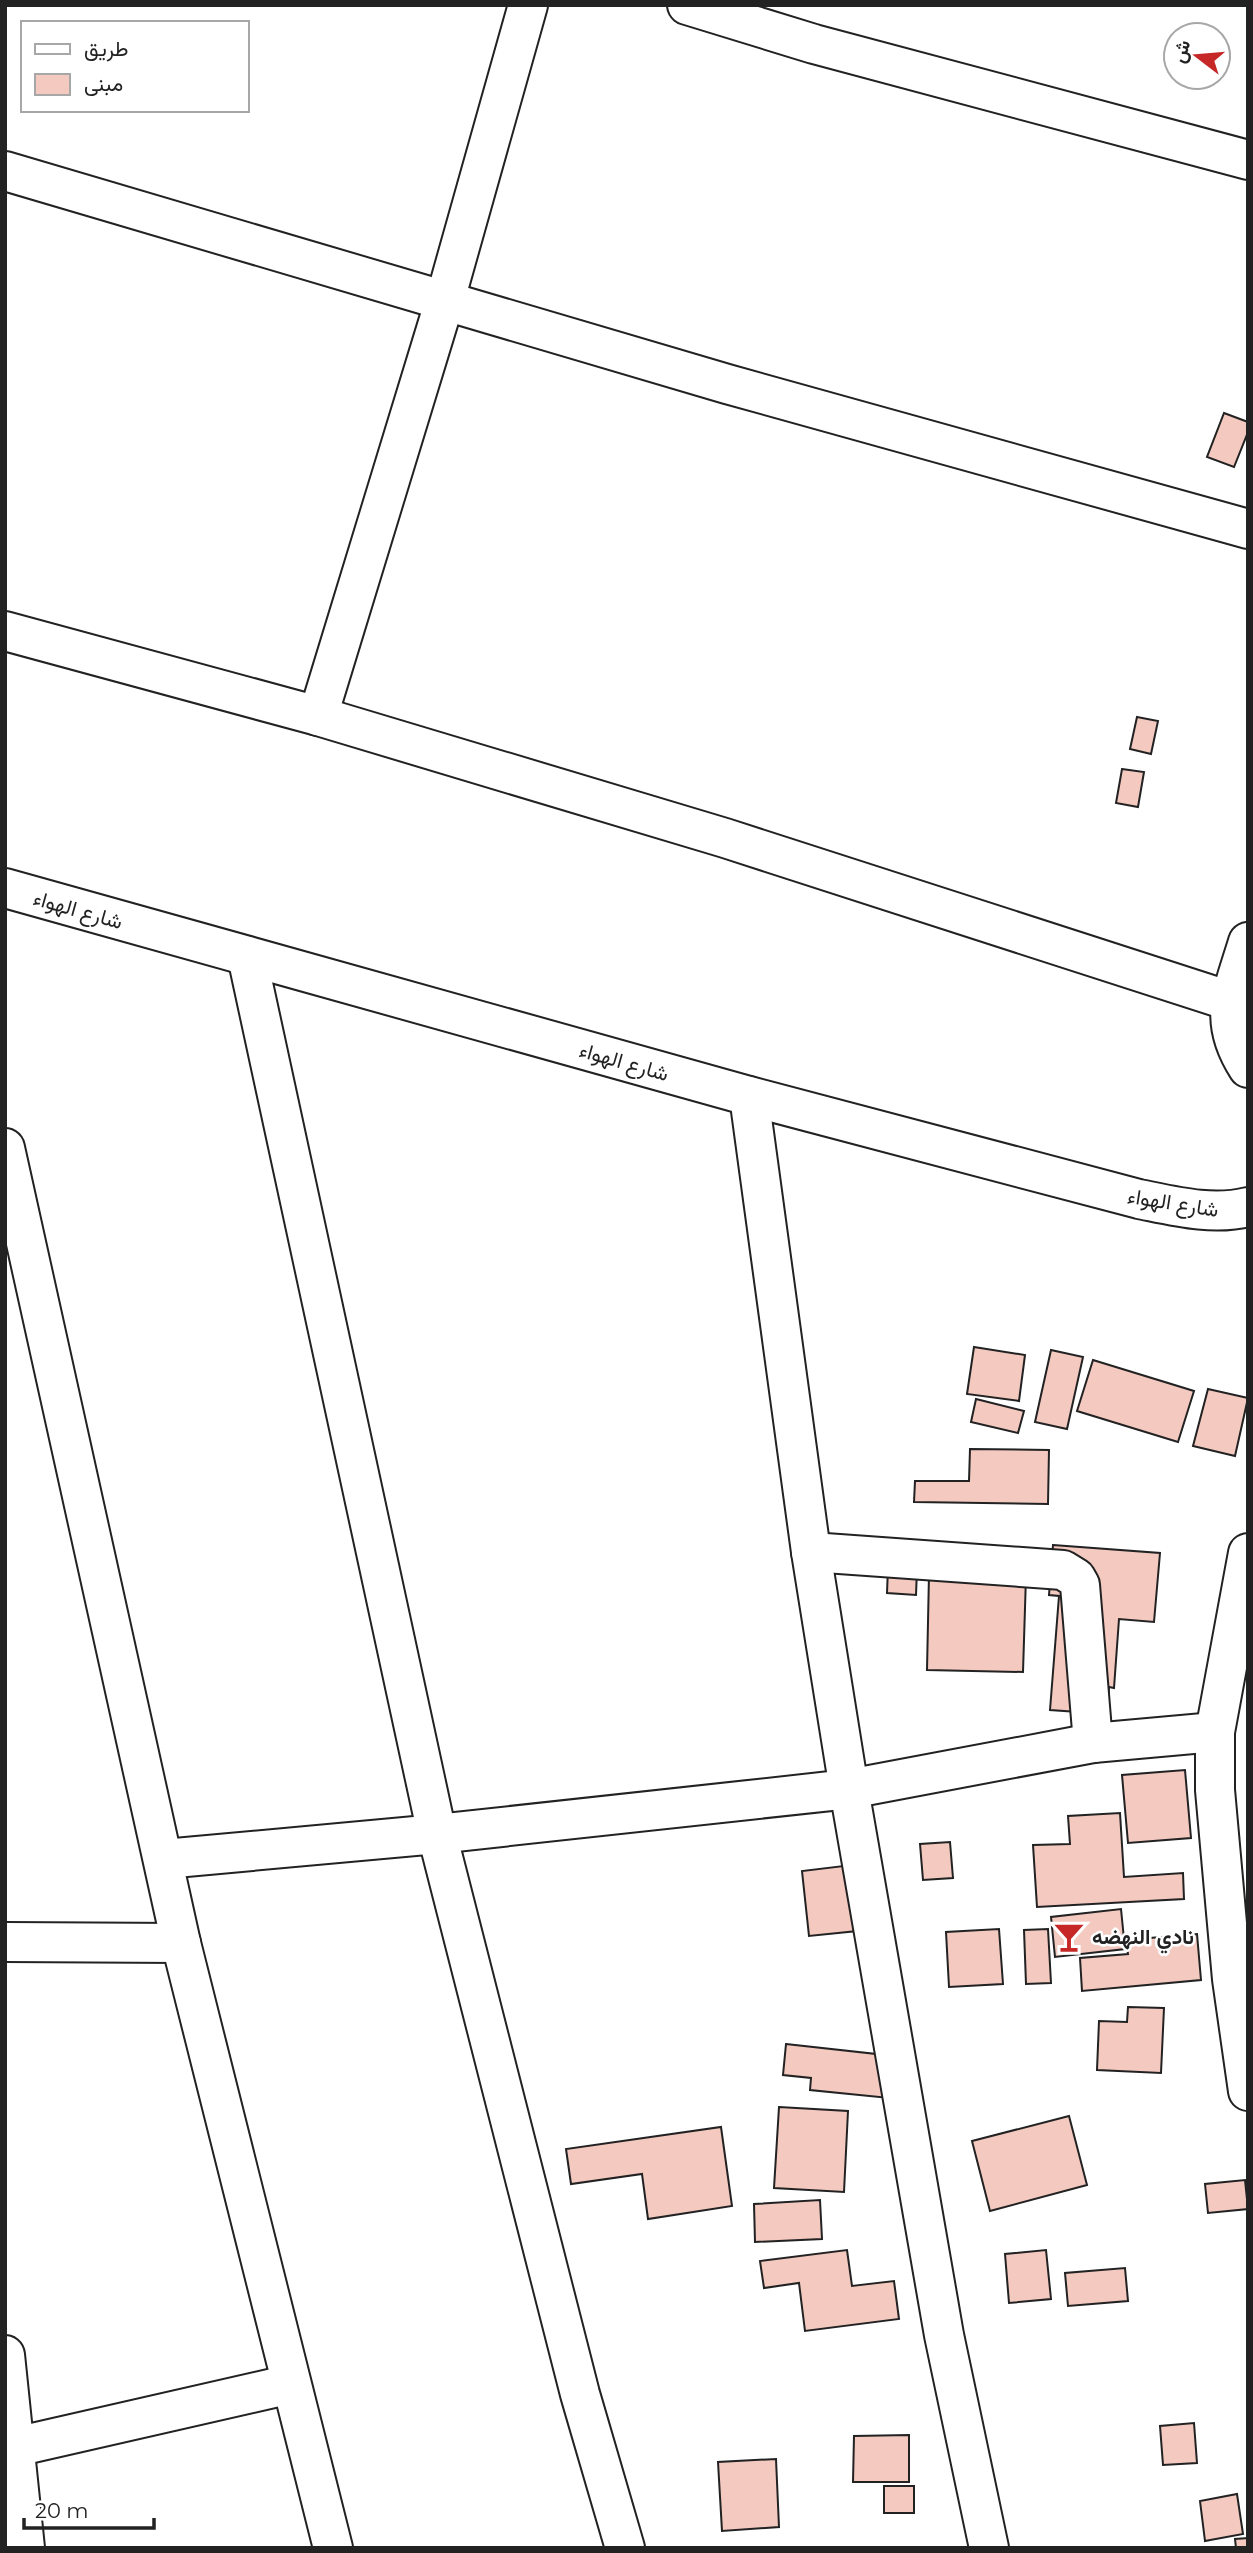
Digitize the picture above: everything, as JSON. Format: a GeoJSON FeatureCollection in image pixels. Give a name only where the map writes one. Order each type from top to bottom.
{"type":"FeatureCollection","features":[{"type":"Feature","properties":{"kind":"street"},"geometry":{"type":"LineString","coordinates":[[318,716],[445,300],[528,5]]}},
{"type":"Feature","properties":{"kind":"street"},"geometry":{"type":"LineString","coordinates":[[687,5],[814,44],[1248,160]]}},
{"type":"Feature","properties":{"kind":"street"},"geometry":{"type":"LineString","coordinates":[[5,171],[727,384],[1248,529]]}},
{"type":"Feature","properties":{"kind":"street"},"geometry":{"type":"LineString","coordinates":[[5,631],[318,716],[725,838],[1230,1001]]}},
{"type":"Feature","properties":{"kind":"street","name":"شارع الهواء"},"geometry":{"type":"LineString","coordinates":[[5,888],[749,1096],[1139,1199],[1182,1208],[1229,1212],[1248,1207]]}},
{"type":"Feature","properties":{"kind":"street"},"geometry":{"type":"LineString","coordinates":[[1248,942],[1230,1001],[1230,1026],[1237,1051],[1248,1068]]}},
{"type":"Feature","properties":{"kind":"street"},"geometry":{"type":"LineString","coordinates":[[247,956],[437,1834],[580,2394],[625,2548]]}},
{"type":"Feature","properties":{"kind":"street"},"geometry":{"type":"LineString","coordinates":[[749,1096],[811,1552],[849,1789],[944,2335],[989,2548]]}},
{"type":"Feature","properties":{"kind":"street"},"geometry":{"type":"LineString","coordinates":[[5,1148],[181,1943],[333,2548]]}},
{"type":"Feature","properties":{"kind":"street"},"geometry":{"type":"LineString","coordinates":[[811,1552],[1070,1572],[1080,1585],[1093,1743]]}},
{"type":"Feature","properties":{"kind":"street"},"geometry":{"type":"LineString","coordinates":[[1248,1553],[1215,1732],[1231,1789],[1232,1979],[1248,2091]]}},
{"type":"Feature","properties":{"kind":"street"},"geometry":{"type":"LineString","coordinates":[[164,1859],[437,1834],[849,1789],[1093,1743],[1215,1732]]}},
{"type":"Feature","properties":{"kind":"street"},"geometry":{"type":"LineString","coordinates":[[5,1942],[181,1943]]}},
{"type":"Feature","properties":{"kind":"street"},"geometry":{"type":"LineString","coordinates":[[5,2355],[25,2548]]}},
{"type":"Feature","properties":{"kind":"street"},"geometry":{"type":"LineString","coordinates":[[15,2447],[291,2384]]}},
{"type":"Feature","properties":{"kind":"building"},"geometry":{"type":"Polygon","coordinates":[[[1224,413],[1248,422],[1248,432],[1234,467],[1207,457],[1224,413]]]}},
{"type":"Feature","properties":{"kind":"building"},"geometry":{"type":"Polygon","coordinates":[[[1137,717],[1158,721],[1151,754],[1130,749],[1137,717]]]}},
{"type":"Feature","properties":{"kind":"building"},"geometry":{"type":"Polygon","coordinates":[[[1122,769],[1144,772],[1138,807],[1116,803],[1122,769]]]}},
{"type":"Feature","properties":{"kind":"building"},"geometry":{"type":"Polygon","coordinates":[[[974,1347],[1025,1355],[1019,1401],[967,1394],[974,1347]]]}},
{"type":"Feature","properties":{"kind":"building"},"geometry":{"type":"Polygon","coordinates":[[[1051,1350],[1083,1357],[1067,1429],[1035,1422],[1051,1350]]]}},
{"type":"Feature","properties":{"kind":"building"},"geometry":{"type":"Polygon","coordinates":[[[1093,1360],[1194,1391],[1178,1442],[1077,1411],[1093,1360]]]}},
{"type":"Feature","properties":{"kind":"building"},"geometry":{"type":"Polygon","coordinates":[[[1208,1389],[1248,1398],[1235,1456],[1193,1446],[1208,1389]]]}},
{"type":"Feature","properties":{"kind":"building"},"geometry":{"type":"Polygon","coordinates":[[[976,1399],[1024,1411],[1018,1433],[971,1422],[976,1399]]]}},
{"type":"Feature","properties":{"kind":"building"},"geometry":{"type":"Polygon","coordinates":[[[970,1449],[1049,1450],[1048,1504],[914,1502],[915,1481],[969,1481],[970,1449]]]}},
{"type":"Feature","properties":{"kind":"building"},"geometry":{"type":"Polygon","coordinates":[[[1053,1545],[1160,1553],[1154,1622],[1119,1619],[1114,1688],[1109,1687],[1107,1714],[1050,1710],[1059,1596],[1049,1595],[1053,1545]]]}},
{"type":"Feature","properties":{"kind":"building"},"geometry":{"type":"Polygon","coordinates":[[[888,1567],[917,1569],[916,1595],[887,1593],[888,1567]]]}},
{"type":"Feature","properties":{"kind":"building"},"geometry":{"type":"Polygon","coordinates":[[[929,1574],[1026,1576],[1023,1672],[927,1670],[929,1574]]]}},
{"type":"Feature","properties":{"kind":"building"},"geometry":{"type":"Polygon","coordinates":[[[1185,1770],[1191,1838],[1128,1843],[1122,1775],[1185,1770]]]}},
{"type":"Feature","properties":{"kind":"building"},"geometry":{"type":"Polygon","coordinates":[[[1120,1813],[1124,1877],[1183,1873],[1184,1899],[1037,1907],[1033,1845],[1070,1844],[1068,1816],[1120,1813]]]}},
{"type":"Feature","properties":{"kind":"building"},"geometry":{"type":"Polygon","coordinates":[[[950,1842],[953,1878],[923,1880],[920,1844],[950,1842]]]}},
{"type":"Feature","properties":{"kind":"building"},"geometry":{"type":"Polygon","coordinates":[[[860,1864],[867,1930],[809,1936],[802,1871],[860,1864]]]}},
{"type":"Feature","properties":{"kind":"building"},"geometry":{"type":"Polygon","coordinates":[[[1121,1909],[1125,1949],[1055,1957],[1051,1917],[1121,1909]]]}},
{"type":"Feature","properties":{"kind":"building"},"geometry":{"type":"Polygon","coordinates":[[[999,1929],[1003,1984],[949,1987],[946,1932],[999,1929]]]}},
{"type":"Feature","properties":{"kind":"building"},"geometry":{"type":"Polygon","coordinates":[[[1048,1929],[1051,1983],[1026,1984],[1024,1930],[1048,1929]]]}},
{"type":"Feature","properties":{"kind":"building"},"geometry":{"type":"Polygon","coordinates":[[[1197,1934],[1201,1980],[1082,1991],[1080,1958],[1128,1954],[1126,1940],[1197,1934]]]}},
{"type":"Feature","properties":{"kind":"building"},"geometry":{"type":"Polygon","coordinates":[[[1128,2007],[1164,2008],[1161,2073],[1097,2070],[1099,2021],[1127,2022],[1128,2007]]]}},
{"type":"Feature","properties":{"kind":"building"},"geometry":{"type":"Polygon","coordinates":[[[786,2044],[894,2056],[889,2098],[810,2090],[811,2078],[783,2075],[786,2044]]]}},
{"type":"Feature","properties":{"kind":"building"},"geometry":{"type":"Polygon","coordinates":[[[779,2107],[848,2111],[844,2192],[774,2188],[779,2107]]]}},
{"type":"Feature","properties":{"kind":"building"},"geometry":{"type":"Polygon","coordinates":[[[1069,2116],[1087,2185],[990,2211],[972,2141],[1069,2116]]]}},
{"type":"Feature","properties":{"kind":"building"},"geometry":{"type":"Polygon","coordinates":[[[721,2127],[732,2206],[648,2219],[642,2174],[571,2184],[566,2149],[721,2127]]]}},
{"type":"Feature","properties":{"kind":"building"},"geometry":{"type":"Polygon","coordinates":[[[1245,2180],[1248,2209],[1208,2213],[1205,2184],[1245,2180]]]}},
{"type":"Feature","properties":{"kind":"building"},"geometry":{"type":"Polygon","coordinates":[[[820,2200],[822,2239],[755,2242],[754,2204],[820,2200]]]}},
{"type":"Feature","properties":{"kind":"building"},"geometry":{"type":"Polygon","coordinates":[[[847,2250],[852,2286],[894,2281],[899,2319],[805,2331],[799,2283],[764,2288],[760,2261],[847,2250]]]}},
{"type":"Feature","properties":{"kind":"building"},"geometry":{"type":"Polygon","coordinates":[[[1046,2250],[1051,2299],[1009,2303],[1005,2254],[1046,2250]]]}},
{"type":"Feature","properties":{"kind":"building"},"geometry":{"type":"Polygon","coordinates":[[[1125,2268],[1128,2301],[1068,2306],[1065,2273],[1125,2268]]]}},
{"type":"Feature","properties":{"kind":"building"},"geometry":{"type":"Polygon","coordinates":[[[1194,2423],[1197,2463],[1163,2465],[1160,2426],[1194,2423]]]}},
{"type":"Feature","properties":{"kind":"building"},"geometry":{"type":"Polygon","coordinates":[[[909,2435],[909,2482],[853,2482],[854,2436],[909,2435]]]}},
{"type":"Feature","properties":{"kind":"building"},"geometry":{"type":"Polygon","coordinates":[[[776,2459],[779,2527],[722,2531],[718,2462],[776,2459]]]}},
{"type":"Feature","properties":{"kind":"building"},"geometry":{"type":"Polygon","coordinates":[[[884,2486],[914,2486],[914,2513],[884,2513],[884,2486]]]}},
{"type":"Feature","properties":{"kind":"building"},"geometry":{"type":"Polygon","coordinates":[[[1237,2494],[1243,2534],[1205,2541],[1200,2501],[1237,2494]]]}},
{"type":"Feature","properties":{"kind":"building"},"geometry":{"type":"Polygon","coordinates":[[[1248,2538],[1248,2548],[1236,2548],[1235,2539],[1248,2538]]]}},
{"type":"Feature","properties":{"kind":"place","name":"نادي النهضه"},"geometry":{"type":"Point","coordinates":[1069,1937]}}]}
